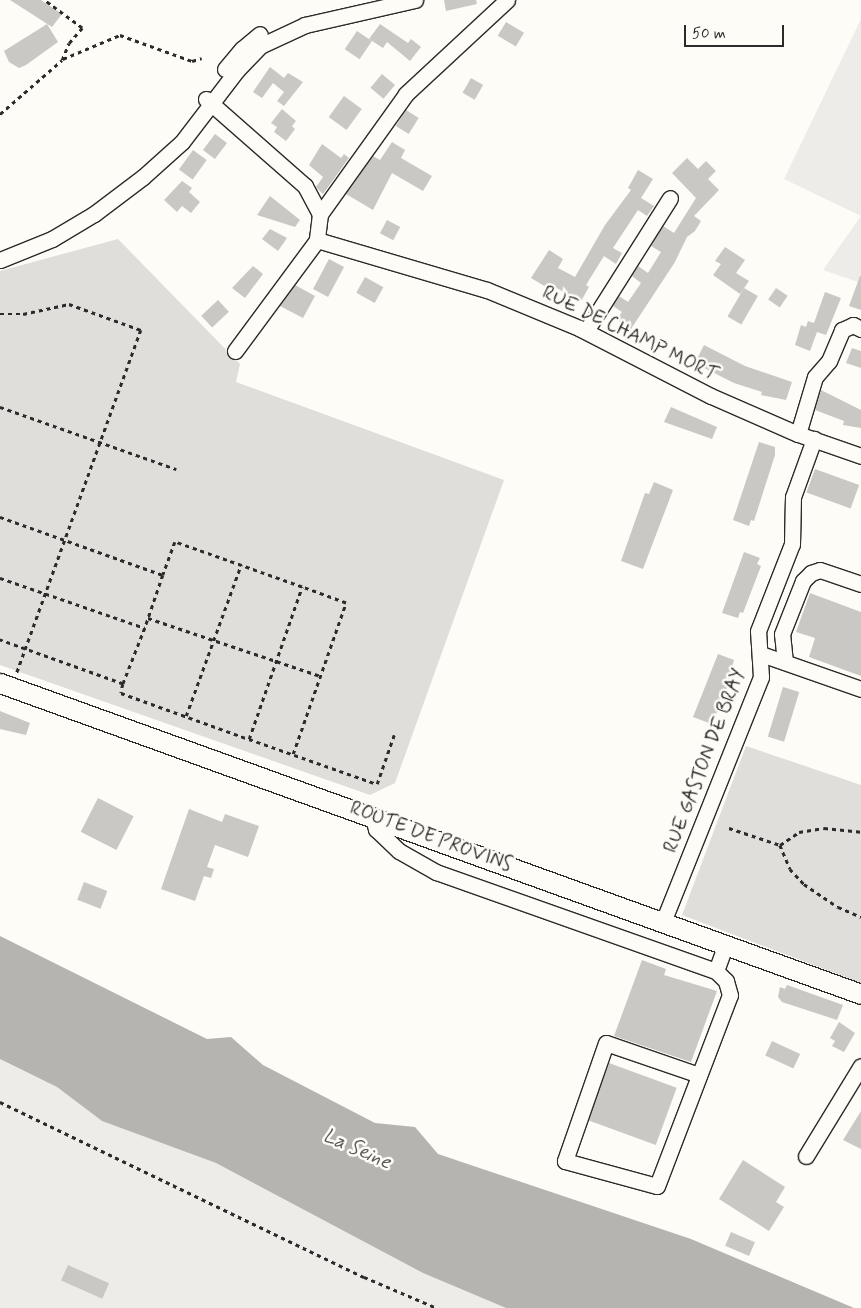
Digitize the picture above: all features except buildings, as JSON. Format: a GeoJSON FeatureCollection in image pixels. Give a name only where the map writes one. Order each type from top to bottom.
{"type":"FeatureCollection","features":[{"type":"Feature","properties":{"kind":"main road","name":"ROUTE DE PROVINS"},"geometry":{"type":"LineString","coordinates":[[6,685],[148,738],[372,815],[861,994]]}},
{"type":"Feature","properties":{"kind":"street"},"geometry":{"type":"LineString","coordinates":[[208,102],[242,49],[274,26],[296,18],[377,0]]}},
{"type":"Feature","properties":{"kind":"street"},"geometry":{"type":"LineString","coordinates":[[0,260],[52,238],[78,223],[158,152],[260,46],[279,34],[415,0]]}},
{"type":"Feature","properties":{"kind":"street"},"geometry":{"type":"LineString","coordinates":[[236,351],[317,240],[320,214],[406,94],[507,0]]}},
{"type":"Feature","properties":{"kind":"street"},"geometry":{"type":"LineString","coordinates":[[208,102],[305,186],[320,214]]}},
{"type":"Feature","properties":{"kind":"street"},"geometry":{"type":"LineString","coordinates":[[586,331],[670,198]]}},
{"type":"Feature","properties":{"kind":"street"},"geometry":{"type":"LineString","coordinates":[[0,250],[78,223]]}},
{"type":"Feature","properties":{"kind":"street","name":"RUE DE CHAMP MORT"},"geometry":{"type":"LineString","coordinates":[[317,240],[487,290],[586,331],[711,396],[798,434],[861,456]]}},
{"type":"Feature","properties":{"kind":"street"},"geometry":{"type":"LineString","coordinates":[[798,434],[814,377],[829,361],[842,330],[852,326],[861,329]]}},
{"type":"Feature","properties":{"kind":"street","name":"RUE GASTON DE BRAY"},"geometry":{"type":"LineString","coordinates":[[663,922],[750,709],[761,677],[758,631],[792,544],[793,496],[814,439]]}},
{"type":"Feature","properties":{"kind":"street"},"geometry":{"type":"LineString","coordinates":[[785,662],[782,634],[803,581],[812,573],[820,570],[861,584]]}},
{"type":"Feature","properties":{"kind":"street"},"geometry":{"type":"LineString","coordinates":[[761,654],[861,689]]}},
{"type":"Feature","properties":{"kind":"street"},"geometry":{"type":"LineString","coordinates":[[372,815],[376,829],[399,851],[436,872],[716,971],[726,981],[730,995],[657,1186],[565,1161],[606,1043],[699,1076]]}},
{"type":"Feature","properties":{"kind":"street"},"geometry":{"type":"LineString","coordinates":[[716,971],[726,944]]}},
{"type":"Feature","properties":{"kind":"street"},"geometry":{"type":"LineString","coordinates":[[806,1156],[861,1066]]}},
{"type":"Feature","properties":{"kind":"path"},"geometry":{"type":"LineString","coordinates":[[44,0],[82,28],[69,43],[62,60]]}},
{"type":"Feature","properties":{"kind":"path"},"geometry":{"type":"LineString","coordinates":[[0,114],[62,60],[120,35],[192,61],[202,58]]}},
{"type":"Feature","properties":{"kind":"path"},"geometry":{"type":"LineString","coordinates":[[0,314],[23,314],[69,304],[140,330],[26,649],[6,685]]}},
{"type":"Feature","properties":{"kind":"path"},"geometry":{"type":"LineString","coordinates":[[0,407],[176,469]]}},
{"type":"Feature","properties":{"kind":"path"},"geometry":{"type":"LineString","coordinates":[[0,517],[163,576]]}},
{"type":"Feature","properties":{"kind":"path"},"geometry":{"type":"LineString","coordinates":[[293,754],[346,603],[175,542],[121,693],[249,739],[378,784],[394,735]]}},
{"type":"Feature","properties":{"kind":"path"},"geometry":{"type":"LineString","coordinates":[[186,716],[241,565]]}},
{"type":"Feature","properties":{"kind":"path"},"geometry":{"type":"LineString","coordinates":[[0,578],[144,628]]}},
{"type":"Feature","properties":{"kind":"path"},"geometry":{"type":"LineString","coordinates":[[249,739],[302,587]]}},
{"type":"Feature","properties":{"kind":"path"},"geometry":{"type":"LineString","coordinates":[[148,618],[320,676]]}},
{"type":"Feature","properties":{"kind":"path"},"geometry":{"type":"LineString","coordinates":[[0,640],[123,684]]}},
{"type":"Feature","properties":{"kind":"path"},"geometry":{"type":"LineString","coordinates":[[729,828],[780,845],[790,869],[804,884],[838,907],[861,917]]}},
{"type":"Feature","properties":{"kind":"path"},"geometry":{"type":"LineString","coordinates":[[780,845],[799,832],[824,828],[861,832]]}},
{"type":"Feature","properties":{"kind":"path"},"geometry":{"type":"LineString","coordinates":[[0,1102],[364,1277],[437,1308]]}},
{"type":"Feature","properties":{"kind":"shaded area"},"geometry":{"type":"Polygon","coordinates":[[[861,19],[861,216],[784,179],[861,19]]]}},
{"type":"Feature","properties":{"kind":"shaded area"},"geometry":{"type":"Polygon","coordinates":[[[861,216],[861,283],[823,270],[861,216]]]}},
{"type":"Feature","properties":{"kind":"shaded area"},"geometry":{"type":"Polygon","coordinates":[[[118,239],[240,364],[236,382],[504,480],[395,783],[370,795],[0,665],[0,271],[118,239]]]}},
{"type":"Feature","properties":{"kind":"shaded area"},"geometry":{"type":"Polygon","coordinates":[[[746,746],[861,785],[861,983],[682,915],[746,746]]]}},
{"type":"Feature","properties":{"kind":"shaded area"},"geometry":{"type":"Polygon","coordinates":[[[0,1059],[57,1087],[102,1121],[216,1163],[423,1273],[506,1308],[0,1308],[0,1059]]]}},
{"type":"Feature","properties":{"kind":"water","name":"La Seine"},"geometry":{"type":"Polygon","coordinates":[[[0,936],[207,1039],[231,1037],[263,1065],[375,1123],[415,1127],[438,1154],[691,1239],[854,1308],[506,1308],[423,1273],[216,1163],[102,1121],[57,1087],[0,1059],[0,936]]]}}]}
